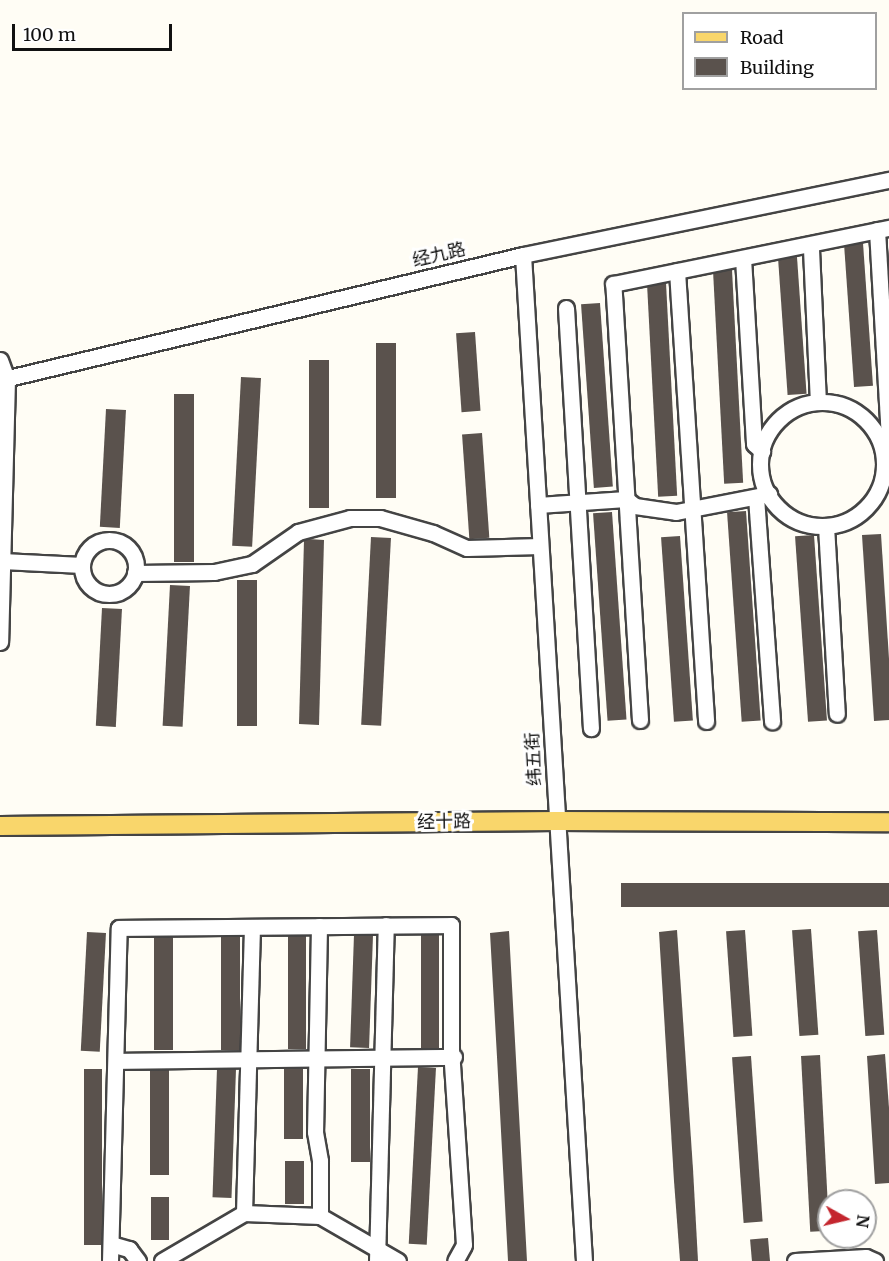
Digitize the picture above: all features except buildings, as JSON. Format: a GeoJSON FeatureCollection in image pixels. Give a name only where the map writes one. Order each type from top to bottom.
{"type":"FeatureCollection","features":[{"type":"Feature","properties":{"kind":"main road","name":"经十路"},"geometry":{"type":"LineString","coordinates":[[0,826],[557,821],[889,822]]}},
{"type":"Feature","properties":{"kind":"street","name":"经九路"},"geometry":{"type":"LineString","coordinates":[[3,379],[523,255],[889,180]]}},
{"type":"Feature","properties":{"kind":"street"},"geometry":{"type":"LineString","coordinates":[[538,505],[626,499],[634,506],[676,512],[762,496],[790,517],[805,523],[826,526],[854,517],[877,493],[884,468],[883,452],[886,436],[883,229],[613,284],[626,499],[640,720]]}},
{"type":"Feature","properties":{"kind":"street"},"geometry":{"type":"LineString","coordinates":[[811,249],[818,402]]}},
{"type":"Feature","properties":{"kind":"street","name":"纬五街"},"geometry":{"type":"LineString","coordinates":[[523,255],[584,1261]]}},
{"type":"Feature","properties":{"kind":"street"},"geometry":{"type":"LineString","coordinates":[[742,258],[754,444],[762,451]]}},
{"type":"Feature","properties":{"kind":"street"},"geometry":{"type":"LineString","coordinates":[[677,271],[706,721]]}},
{"type":"Feature","properties":{"kind":"street"},"geometry":{"type":"LineString","coordinates":[[566,308],[591,728]]}},
{"type":"Feature","properties":{"kind":"street"},"geometry":{"type":"LineString","coordinates":[[0,360],[3,379],[0,642]]}},
{"type":"Feature","properties":{"kind":"street"},"geometry":{"type":"LineString","coordinates":[[772,721],[762,451],[772,428],[784,415],[798,407],[818,402],[839,404],[855,411],[886,436]]}},
{"type":"Feature","properties":{"kind":"street"},"geometry":{"type":"LineString","coordinates":[[135,573],[214,572],[252,564],[298,532],[350,518],[380,518],[433,533],[467,548],[540,546]]}},
{"type":"Feature","properties":{"kind":"street"},"geometry":{"type":"LineString","coordinates":[[826,526],[837,714]]}},
{"type":"Feature","properties":{"kind":"street"},"geometry":{"type":"LineString","coordinates":[[105,541],[116,542],[126,547],[133,556],[135,573],[126,588],[116,593],[104,594],[89,586],[83,576],[82,565],[86,554],[94,545],[105,541]]}},
{"type":"Feature","properties":{"kind":"street"},"geometry":{"type":"LineString","coordinates":[[2,561],[82,565]]}},
{"type":"Feature","properties":{"kind":"street"},"geometry":{"type":"LineString","coordinates":[[377,1261],[386,925]]}},
{"type":"Feature","properties":{"kind":"street"},"geometry":{"type":"LineString","coordinates":[[110,1261],[119,928],[451,925],[451,1049],[454,1057],[464,1245],[456,1261]]}},
{"type":"Feature","properties":{"kind":"street"},"geometry":{"type":"LineString","coordinates":[[319,926],[315,1132],[320,1161],[320,1216]]}},
{"type":"Feature","properties":{"kind":"street"},"geometry":{"type":"LineString","coordinates":[[244,1213],[252,927]]}},
{"type":"Feature","properties":{"kind":"street"},"geometry":{"type":"LineString","coordinates":[[116,1061],[454,1057]]}},
{"type":"Feature","properties":{"kind":"street"},"geometry":{"type":"LineString","coordinates":[[162,1261],[244,1213],[320,1216],[398,1261]]}},
{"type":"Feature","properties":{"kind":"street"},"geometry":{"type":"LineString","coordinates":[[111,1244],[129,1249],[138,1261]]}},
{"type":"Feature","properties":{"kind":"street"},"geometry":{"type":"LineString","coordinates":[[795,1261],[866,1257],[875,1261]]}}]}
